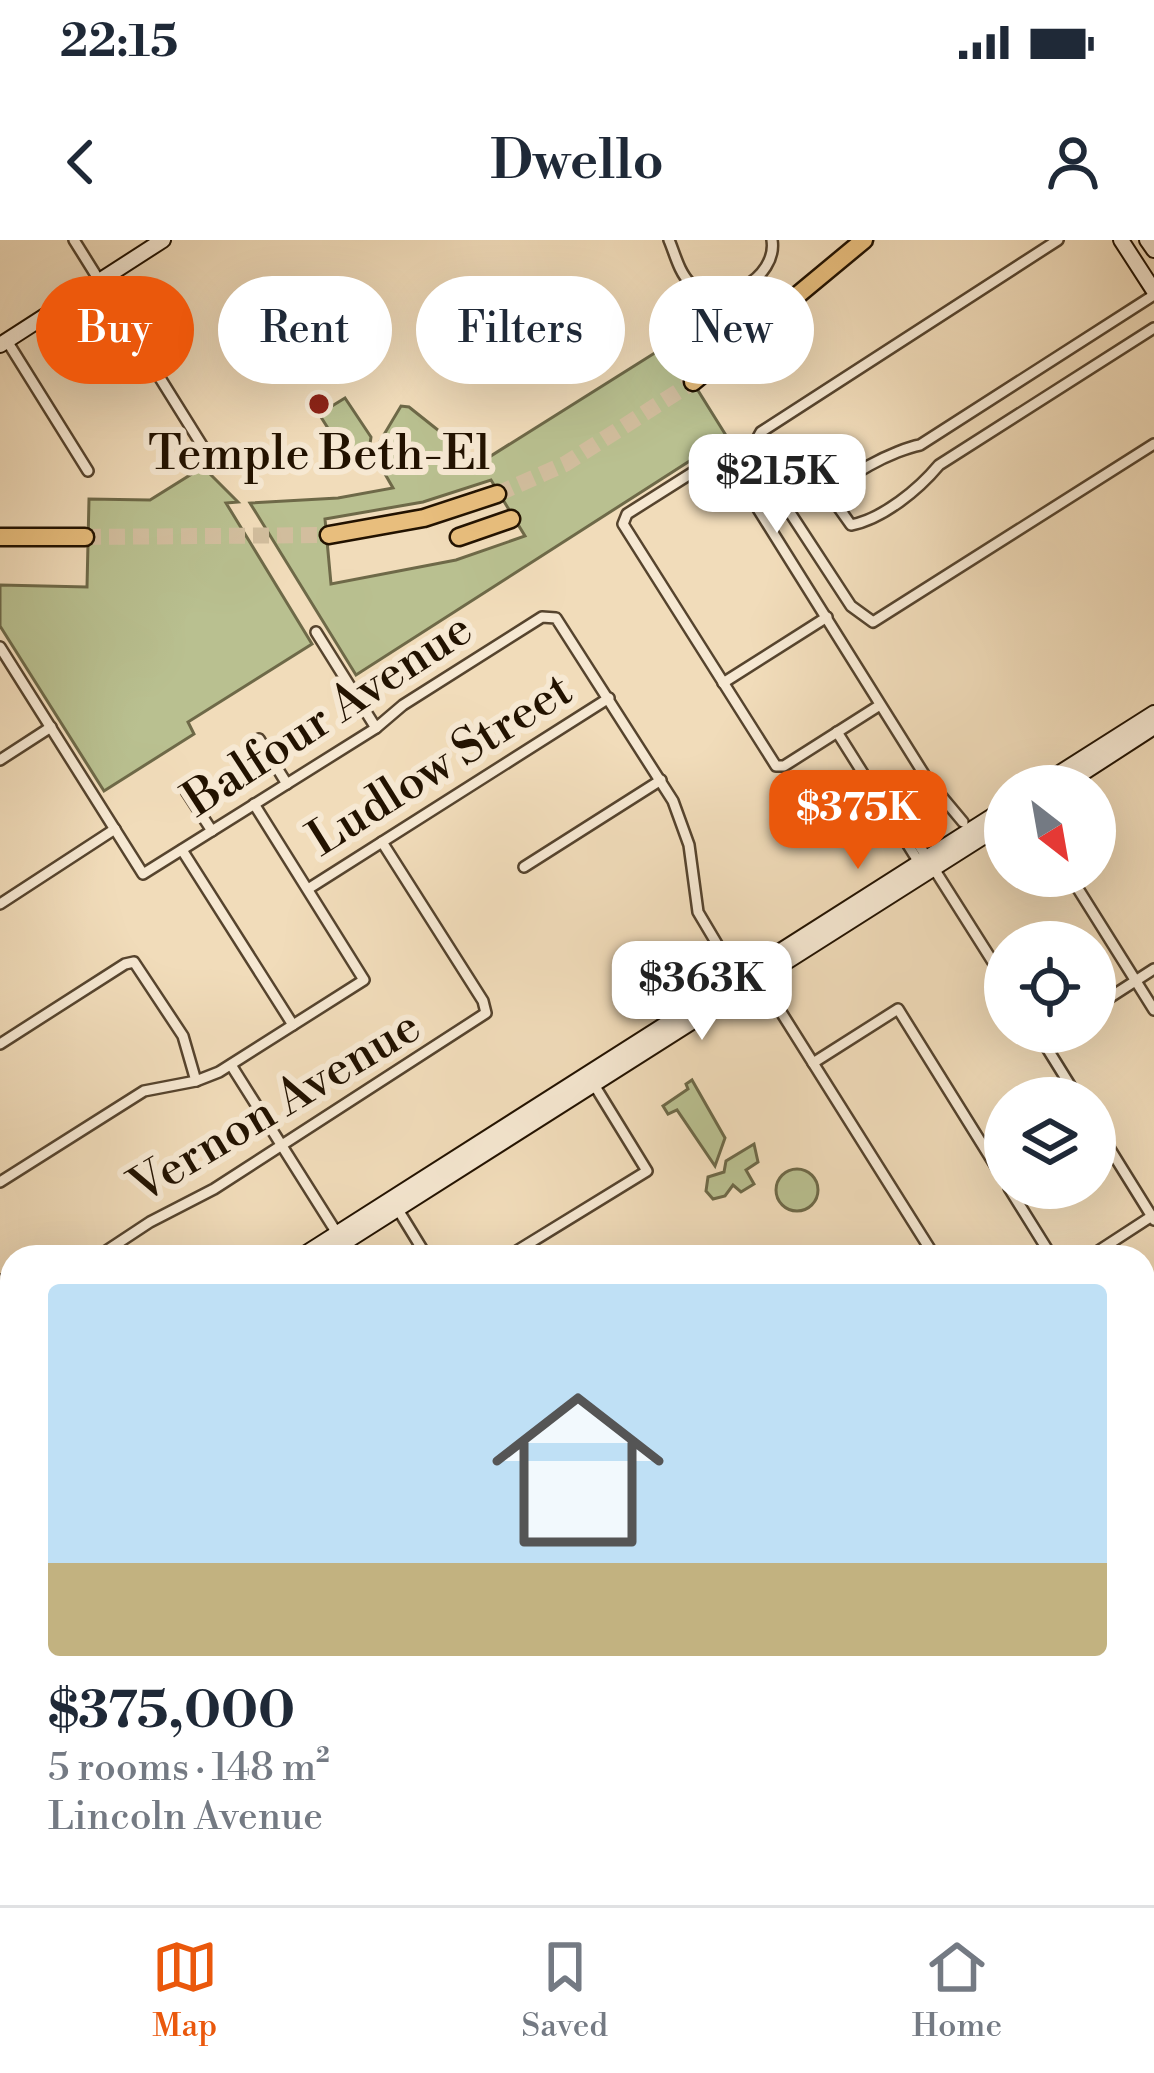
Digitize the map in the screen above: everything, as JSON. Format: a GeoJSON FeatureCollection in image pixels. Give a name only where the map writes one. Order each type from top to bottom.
{"type":"FeatureCollection","features":[{"type":"Feature","properties":{"kind":"highway"},"geometry":{"type":"LineString","coordinates":[[814,282],[864,240]]}},
{"type":"Feature","properties":{"kind":"highway"},"geometry":{"type":"LineString","coordinates":[[329,535],[403,523],[496,494]]}},
{"type":"Feature","properties":{"kind":"highway"},"geometry":{"type":"LineString","coordinates":[[459,537],[512,519]]}},
{"type":"Feature","properties":{"kind":"highway"},"geometry":{"type":"LineString","coordinates":[[0,537],[85,537]]}},
{"type":"Feature","properties":{"kind":"street"},"geometry":{"type":"LineString","coordinates":[[74,240],[97,276]]}},
{"type":"Feature","properties":{"kind":"street"},"geometry":{"type":"LineString","coordinates":[[106,276],[164,240]]}},
{"type":"Feature","properties":{"kind":"street"},"geometry":{"type":"LineString","coordinates":[[669,240],[692,285],[717,293],[758,279],[768,268],[772,240]]}},
{"type":"Feature","properties":{"kind":"street"},"geometry":{"type":"LineString","coordinates":[[1058,240],[761,432],[752,448],[755,459],[851,606],[874,622],[1154,444]]}},
{"type":"Feature","properties":{"kind":"street"},"geometry":{"type":"LineString","coordinates":[[1121,240],[1154,293],[920,445],[898,448],[839,486],[834,501],[851,525],[863,522],[922,485],[939,465],[1154,328]]}},
{"type":"Feature","properties":{"kind":"street"},"geometry":{"type":"LineString","coordinates":[[1147,240],[1154,250]]}},
{"type":"Feature","properties":{"kind":"street"},"geometry":{"type":"LineString","coordinates":[[6,342],[36,322]]}},
{"type":"Feature","properties":{"kind":"street"},"geometry":{"type":"LineString","coordinates":[[0,324],[6,342],[88,471]]}},
{"type":"Feature","properties":{"kind":"street"},"geometry":{"type":"LineString","coordinates":[[164,384],[208,455]]}},
{"type":"Feature","properties":{"kind":"street"},"geometry":{"type":"LineString","coordinates":[[880,705],[784,766],[776,766],[623,524],[627,514],[715,459],[728,461],[927,779],[963,822]]}},
{"type":"Feature","properties":{"kind":"street","name":"Balfour Avenue"},"geometry":{"type":"LineString","coordinates":[[115,829],[143,874],[376,728],[403,705],[542,616],[562,623],[609,698]]}},
{"type":"Feature","properties":{"kind":"street"},"geometry":{"type":"LineString","coordinates":[[723,683],[827,617]]}},
{"type":"Feature","properties":{"kind":"street"},"geometry":{"type":"LineString","coordinates":[[316,632],[376,728]]}},
{"type":"Feature","properties":{"kind":"street"},"geometry":{"type":"LineString","coordinates":[[0,647],[115,829],[0,904]]}},
{"type":"Feature","properties":{"kind":"street"},"geometry":{"type":"LineString","coordinates":[[609,698],[661,780],[689,845],[702,921],[740,983]]}},
{"type":"Feature","properties":{"kind":"street","name":"Ludlow Street"},"geometry":{"type":"LineString","coordinates":[[308,889],[609,698]]}},
{"type":"Feature","properties":{"kind":"street"},"geometry":{"type":"LineString","coordinates":[[1072,765],[1154,713]]}},
{"type":"Feature","properties":{"kind":"street"},"geometry":{"type":"LineString","coordinates":[[0,760],[51,728]]}},
{"type":"Feature","properties":{"kind":"street"},"geometry":{"type":"LineString","coordinates":[[1096,765],[1154,728]]}},
{"type":"Feature","properties":{"kind":"street"},"geometry":{"type":"LineString","coordinates":[[837,732],[891,819],[912,834],[984,950]]}},
{"type":"Feature","properties":{"kind":"street"},"geometry":{"type":"LineString","coordinates":[[259,739],[287,784]]}},
{"type":"Feature","properties":{"kind":"street"},"geometry":{"type":"LineString","coordinates":[[524,867],[661,780]]}},
{"type":"Feature","properties":{"kind":"street"},"geometry":{"type":"LineString","coordinates":[[186,791],[212,831]]}},
{"type":"Feature","properties":{"kind":"street"},"geometry":{"type":"LineString","coordinates":[[0,1182],[130,1098],[159,1086],[196,1081],[231,1065],[364,980],[254,804]]}},
{"type":"Feature","properties":{"kind":"street"},"geometry":{"type":"LineString","coordinates":[[325,1245],[984,823]]}},
{"type":"Feature","properties":{"kind":"street"},"geometry":{"type":"LineString","coordinates":[[926,863],[984,834]]}},
{"type":"Feature","properties":{"kind":"street","name":"Vernon Avenue"},"geometry":{"type":"LineString","coordinates":[[117,1245],[282,1146],[487,1013],[382,842]]}},
{"type":"Feature","properties":{"kind":"street"},"geometry":{"type":"LineString","coordinates":[[182,850],[293,1025]]}},
{"type":"Feature","properties":{"kind":"street"},"geometry":{"type":"LineString","coordinates":[[1083,897],[1154,1010]]}},
{"type":"Feature","properties":{"kind":"street"},"geometry":{"type":"LineString","coordinates":[[0,1044],[134,962],[183,1036],[196,1081]]}},
{"type":"Feature","properties":{"kind":"street"},"geometry":{"type":"LineString","coordinates":[[1116,994],[1154,969]]}},
{"type":"Feature","properties":{"kind":"street"},"geometry":{"type":"LineString","coordinates":[[756,973],[927,1245]]}},
{"type":"Feature","properties":{"kind":"street"},"geometry":{"type":"LineString","coordinates":[[813,1063],[898,1009],[984,1148]]}},
{"type":"Feature","properties":{"kind":"street"},"geometry":{"type":"LineString","coordinates":[[231,1065],[340,1238]]}},
{"type":"Feature","properties":{"kind":"street"},"geometry":{"type":"LineString","coordinates":[[527,1245],[647,1171],[590,1078]]}},
{"type":"Feature","properties":{"kind":"street"},"geometry":{"type":"LineString","coordinates":[[1109,1245],[1153,1218],[1116,1159]]}},
{"type":"Feature","properties":{"kind":"street"},"geometry":{"type":"LineString","coordinates":[[395,1203],[420,1245]]}},
{"type":"Feature","properties":{"kind":"street"},"geometry":{"type":"LineString","coordinates":[[1022,1209],[1044,1245]]}},
{"type":"Feature","properties":{"kind":"street"},"geometry":{"type":"LineString","coordinates":[[333,1245],[340,1238]]}},
{"type":"Feature","properties":{"kind":"green space"},"geometry":{"type":"Polygon","coordinates":[[[649,357],[649,384],[694,384],[727,437],[356,675],[250,503],[338,498],[393,488],[373,453],[401,406],[409,407],[448,438],[466,467],[605,384],[625,384],[625,372],[649,357]],[[491,480],[423,502],[325,519],[331,584],[456,560],[525,536],[491,480]]]}},
{"type":"Feature","properties":{"kind":"green space"},"geometry":{"type":"Polygon","coordinates":[[[345,398],[371,437],[370,444],[337,464],[328,451],[338,444],[319,414],[345,398]]]}},
{"type":"Feature","properties":{"kind":"green space"},"geometry":{"type":"Polygon","coordinates":[[[203,467],[238,502],[226,503],[312,644],[188,722],[194,734],[104,791],[0,626],[0,585],[87,587],[89,499],[150,500],[203,467]]]}},
{"type":"Feature","properties":{"kind":"green space"},"geometry":{"type":"Polygon","coordinates":[[[692,1080],[725,1138],[715,1166],[677,1110],[668,1114],[663,1106],[688,1089],[686,1084],[692,1080]]]}},
{"type":"Feature","properties":{"kind":"green space"},"geometry":{"type":"Polygon","coordinates":[[[754,1144],[758,1162],[746,1170],[754,1184],[741,1192],[733,1185],[725,1196],[713,1199],[706,1191],[708,1177],[724,1172],[726,1161],[754,1144]]]}},
{"type":"Feature","properties":{"kind":"green space"},"geometry":{"type":"Polygon","coordinates":[[[797,1169],[812,1175],[818,1190],[812,1205],[797,1211],[782,1205],[776,1190],[782,1175],[797,1169]]]}},
{"type":"Feature","properties":{"kind":"tunnel"},"geometry":{"type":"LineString","coordinates":[[497,494],[565,464],[690,384]]}},
{"type":"Feature","properties":{"kind":"tunnel"},"geometry":{"type":"LineString","coordinates":[[85,537],[329,535]]}},
{"type":"Feature","properties":{"kind":"place","name":"Temple Beth-El"},"geometry":{"type":"Point","coordinates":[319,404]}}]}
